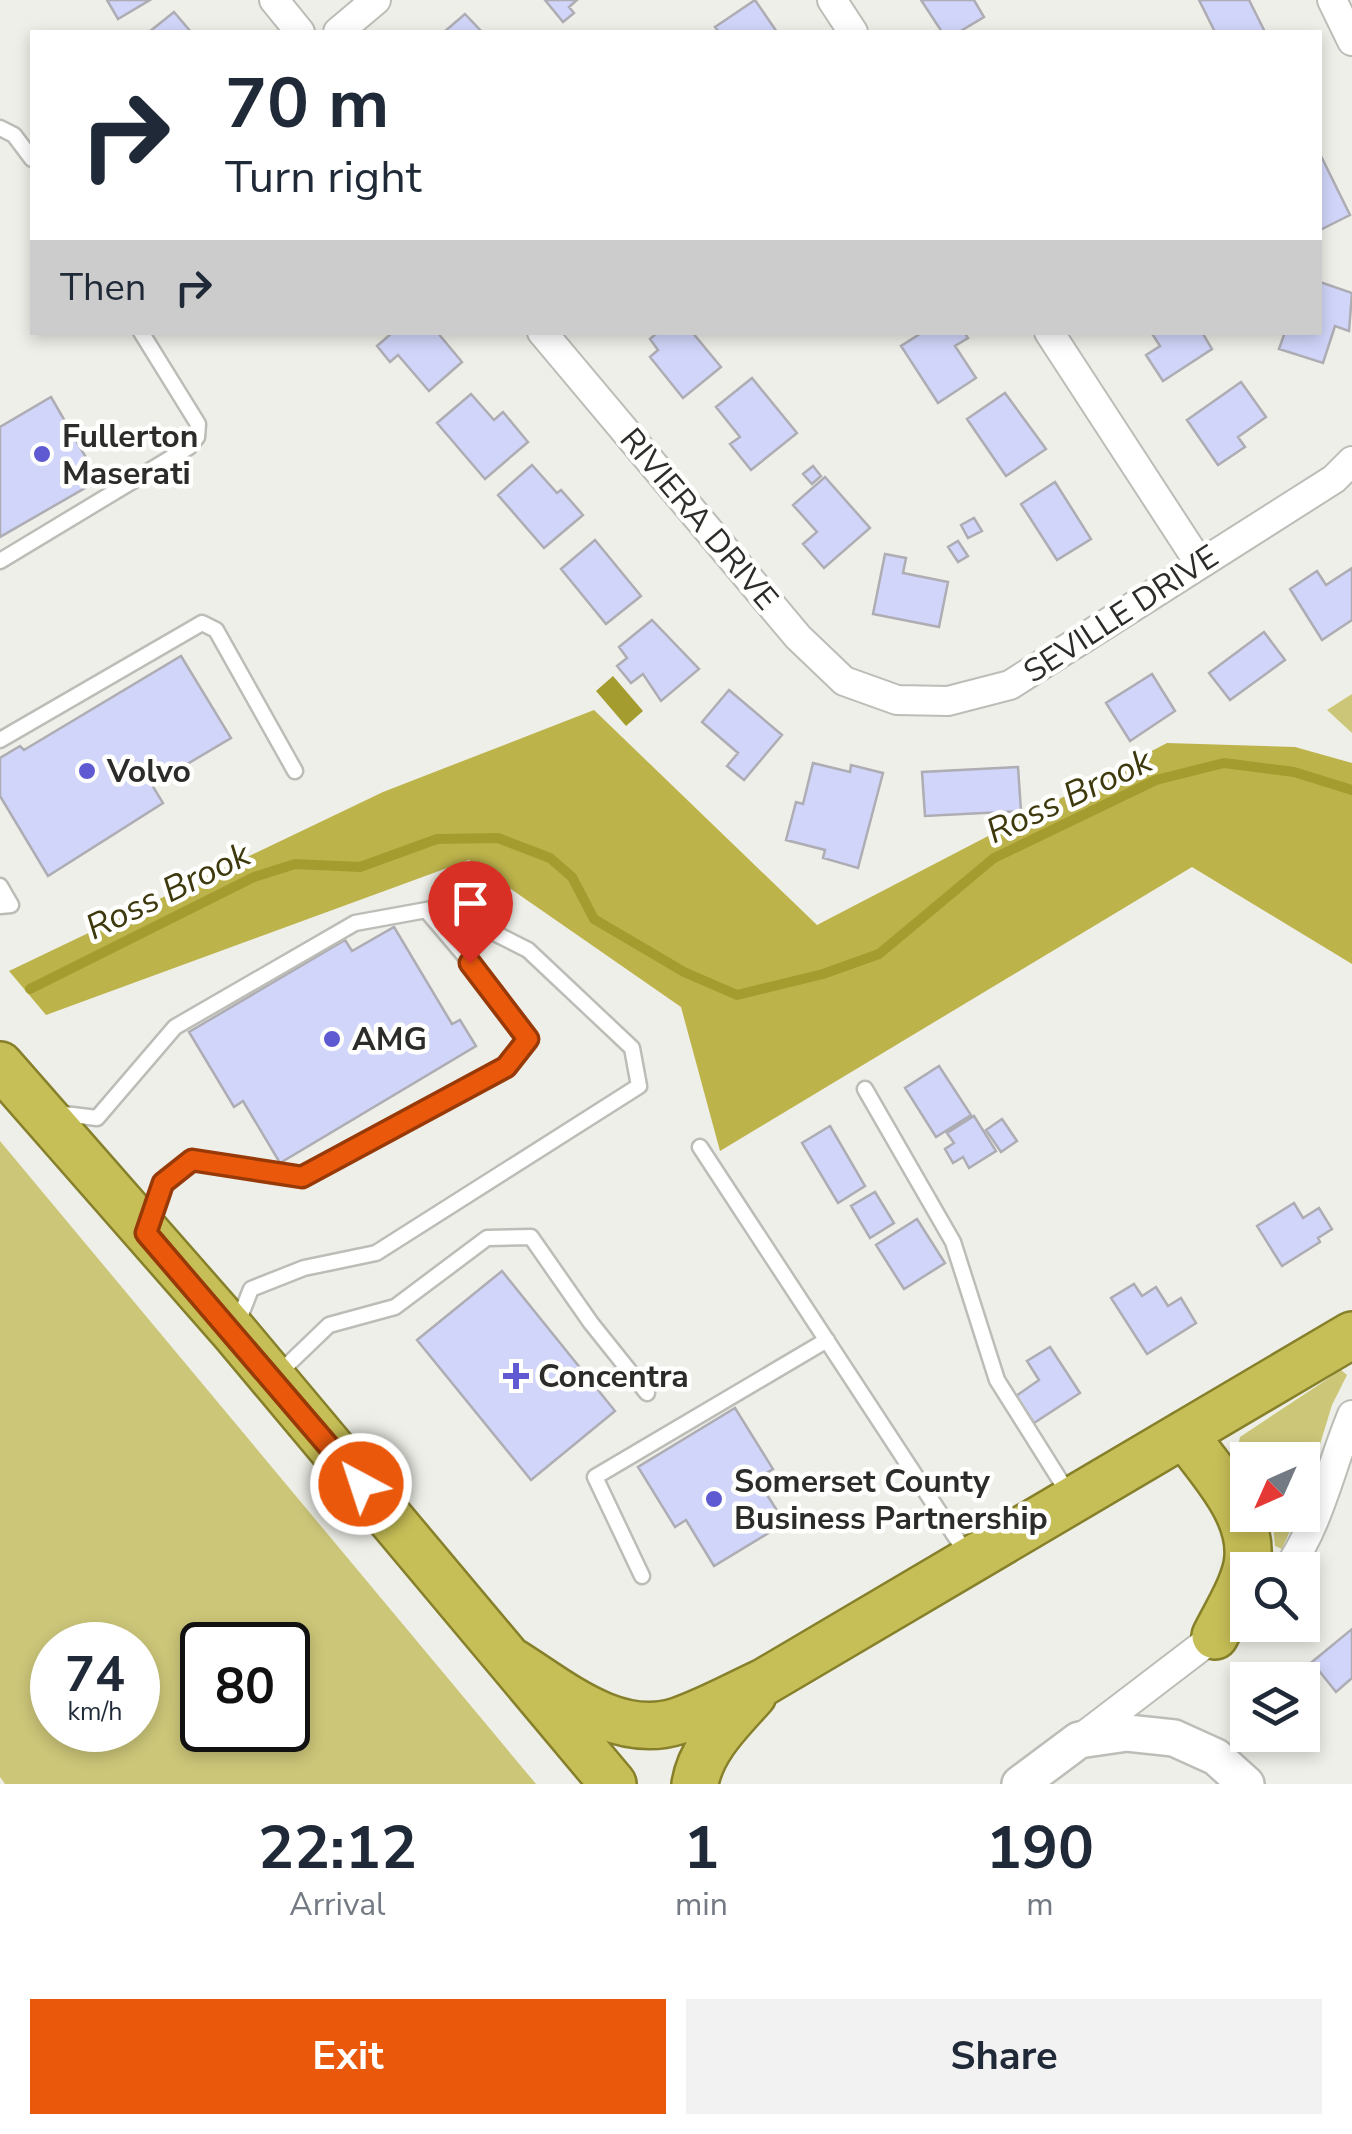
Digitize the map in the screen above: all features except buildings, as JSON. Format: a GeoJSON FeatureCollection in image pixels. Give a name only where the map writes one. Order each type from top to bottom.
{"type":"FeatureCollection","features":[{"type":"Feature","properties":{"kind":"highway"},"geometry":{"type":"LineString","coordinates":[[0,1065],[234,1332],[613,1784]]}},
{"type":"Feature","properties":{"kind":"highway"},"geometry":{"type":"LineString","coordinates":[[513,1662],[604,1717],[648,1726],[674,1722],[764,1682],[1352,1335]]}},
{"type":"Feature","properties":{"kind":"highway"},"geometry":{"type":"LineString","coordinates":[[1184,1434],[1231,1499],[1244,1526],[1248,1552]]}},
{"type":"Feature","properties":{"kind":"highway"},"geometry":{"type":"LineString","coordinates":[[696,1784],[716,1738],[764,1682]]}},
{"type":"Feature","properties":{"kind":"street"},"geometry":{"type":"LineString","coordinates":[[274,0],[298,30]]}},
{"type":"Feature","properties":{"kind":"street"},"geometry":{"type":"LineString","coordinates":[[340,30],[376,0]]}},
{"type":"Feature","properties":{"kind":"street"},"geometry":{"type":"LineString","coordinates":[[832,0],[853,30]]}},
{"type":"Feature","properties":{"kind":"street"},"geometry":{"type":"LineString","coordinates":[[1332,0],[1352,42]]}},
{"type":"Feature","properties":{"kind":"street","name":"RIVIERA DRIVE"},"geometry":{"type":"LineString","coordinates":[[545,335],[798,637],[844,681],[868,690]]}},
{"type":"Feature","properties":{"kind":"street"},"geometry":{"type":"LineString","coordinates":[[1051,335],[1200,564]]}},
{"type":"Feature","properties":{"kind":"street","name":"SEVILLE DRIVE"},"geometry":{"type":"LineString","coordinates":[[868,690],[897,700],[948,702],[1010,685],[1334,480],[1352,462]]}},
{"type":"Feature","properties":{"kind":"street"},"geometry":{"type":"LineString","coordinates":[[1300,1552],[1318,1513],[1352,1416]]}},
{"type":"Feature","properties":{"kind":"street"},"geometry":{"type":"LineString","coordinates":[[1020,1784],[1230,1624]]}},
{"type":"Feature","properties":{"kind":"street"},"geometry":{"type":"LineString","coordinates":[[1078,1740],[1128,1734],[1174,1738],[1216,1757],[1246,1784]]}},
{"type":"Feature","properties":{"kind":"lane"},"geometry":{"type":"LineString","coordinates":[[0,128],[14,136],[30,156]]}},
{"type":"Feature","properties":{"kind":"lane"},"geometry":{"type":"LineString","coordinates":[[0,561],[188,447],[197,436],[198,424],[143,335]]}},
{"type":"Feature","properties":{"kind":"lane"},"geometry":{"type":"LineString","coordinates":[[0,740],[202,623],[216,630],[295,771]]}},
{"type":"Feature","properties":{"kind":"lane"},"geometry":{"type":"LineString","coordinates":[[0,886],[11,905],[0,906]]}},
{"type":"Feature","properties":{"kind":"lane"},"geometry":{"type":"LineString","coordinates":[[40,1112],[97,1118],[174,1027],[355,923],[443,907],[528,950],[632,1048],[639,1086],[376,1254],[304,1268],[251,1289],[234,1332]]}},
{"type":"Feature","properties":{"kind":"lane"},"geometry":{"type":"LineString","coordinates":[[146,1233],[163,1183],[192,1160],[302,1177],[506,1067],[528,1039],[426,910]]}},
{"type":"Feature","properties":{"kind":"lane"},"geometry":{"type":"LineString","coordinates":[[865,1089],[953,1242],[997,1380],[1073,1501]]}},
{"type":"Feature","properties":{"kind":"lane"},"geometry":{"type":"LineString","coordinates":[[700,1147],[971,1561]]}},
{"type":"Feature","properties":{"kind":"lane"},"geometry":{"type":"LineString","coordinates":[[272,1379],[329,1325],[395,1307],[487,1238],[531,1237],[591,1323],[647,1393]]}},
{"type":"Feature","properties":{"kind":"lane"},"geometry":{"type":"LineString","coordinates":[[642,1576],[595,1477],[827,1340]]}},
{"type":"Feature","properties":{"kind":"shaded area"},"geometry":{"type":"Polygon","coordinates":[[[613,676],[643,711],[626,726],[596,691],[613,676]]]}},
{"type":"Feature","properties":{"kind":"shaded area"},"geometry":{"type":"Polygon","coordinates":[[[1352,694],[1352,733],[1327,710],[1352,694]]]}},
{"type":"Feature","properties":{"kind":"shaded area"},"geometry":{"type":"Polygon","coordinates":[[[594,710],[817,925],[1167,743],[1295,747],[1352,763],[1352,964],[1192,867],[720,1151],[681,1007],[469,860],[46,1015],[9,971],[383,792],[594,710]]]}},
{"type":"Feature","properties":{"kind":"shaded area"},"geometry":{"type":"Polygon","coordinates":[[[0,1141],[536,1784],[5,1784],[0,1777],[0,1141]]]}},
{"type":"Feature","properties":{"kind":"shaded area"},"geometry":{"type":"Polygon","coordinates":[[[1341,1370],[1347,1375],[1332,1405],[1320,1444],[1239,1442],[1240,1437],[1341,1370]]]}},
{"type":"Feature","properties":{"kind":"shaded area"},"geometry":{"type":"Polygon","coordinates":[[[1274,1532],[1290,1532],[1282,1549],[1275,1546],[1274,1532]]]}},
{"type":"Feature","properties":{"kind":"waterway","name":"Ross Brook"},"geometry":{"type":"LineString","coordinates":[[30,989],[254,877],[295,864],[360,867],[437,839],[498,838],[550,858],[572,877],[594,919],[684,972],[737,995],[823,974],[879,954],[994,858],[1156,780],[1224,763],[1294,772],[1352,790]]}},
{"type":"Feature","properties":{"kind":"place","name":"Fullerton Maserati"},"geometry":{"type":"Point","coordinates":[42,454]}},
{"type":"Feature","properties":{"kind":"place","name":"Volvo"},"geometry":{"type":"Point","coordinates":[87,771]}},
{"type":"Feature","properties":{"kind":"place","name":"AMG"},"geometry":{"type":"Point","coordinates":[332,1039]}},
{"type":"Feature","properties":{"kind":"place","name":"Concentra"},"geometry":{"type":"Point","coordinates":[516,1376]}},
{"type":"Feature","properties":{"kind":"place","name":"Somerset County Business Partnership"},"geometry":{"type":"Point","coordinates":[714,1499]}},
{"type":"Feature","properties":{"kind":"route"},"geometry":{"type":"LineString","coordinates":[[361,1484],[146,1233],[163,1183],[192,1160],[302,1177],[506,1067],[528,1039],[470,963]]}}]}
